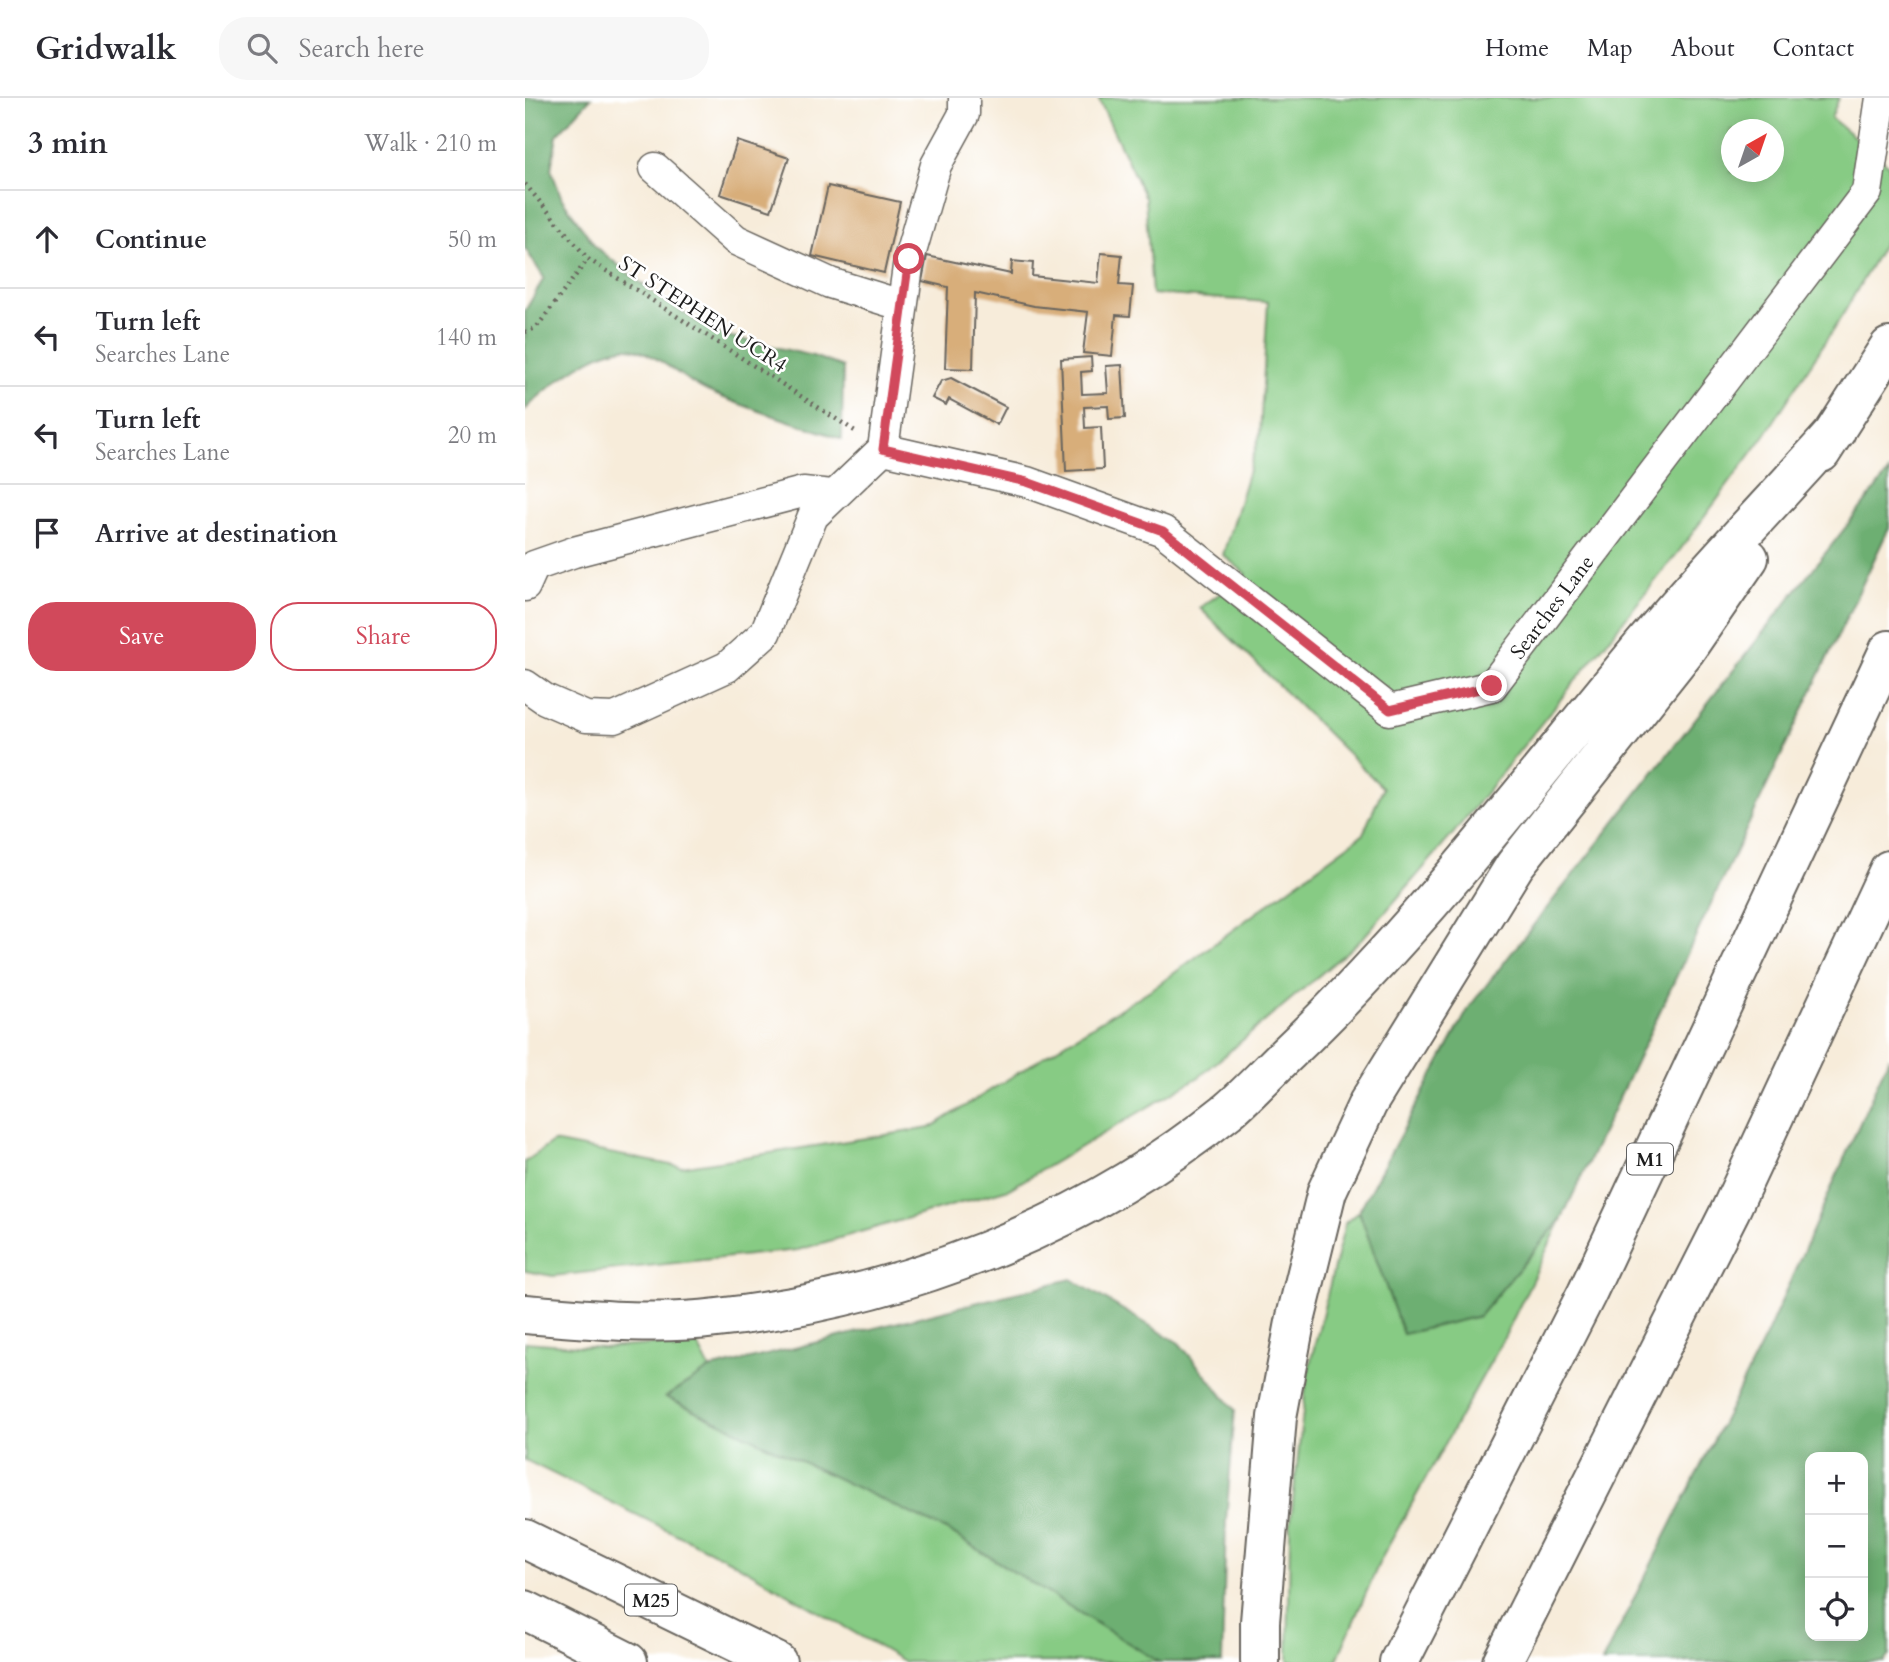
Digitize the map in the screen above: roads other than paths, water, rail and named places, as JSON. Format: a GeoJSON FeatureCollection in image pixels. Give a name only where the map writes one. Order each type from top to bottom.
{"type":"FeatureCollection","features":[{"type":"Feature","properties":{"kind":"highway"},"geometry":{"type":"LineString","coordinates":[[1260,1662],[1261,1608],[1277,1417],[1293,1329],[1328,1191],[1367,1103],[1515,865],[1685,651],[1836,431],[1889,347]]}},
{"type":"Feature","properties":{"kind":"highway"},"geometry":{"type":"LineString","coordinates":[[525,1314],[619,1321],[715,1319],[848,1297],[986,1253],[1117,1188],[1229,1110],[1336,1008],[1417,921],[1643,645],[1836,431]]}},
{"type":"Feature","properties":{"kind":"highway","name":"M1"},"geometry":{"type":"LineString","coordinates":[[1399,1662],[1587,1293],[1889,650]]}},
{"type":"Feature","properties":{"kind":"highway"},"geometry":{"type":"LineString","coordinates":[[1502,1662],[1731,1209],[1889,870]]}},
{"type":"Feature","properties":{"kind":"highway","name":"M25"},"geometry":{"type":"LineString","coordinates":[[525,1539],[776,1662]]}},
{"type":"Feature","properties":{"kind":"highway"},"geometry":{"type":"LineString","coordinates":[[525,1610],[628,1662]]}},
{"type":"Feature","properties":{"kind":"street"},"geometry":{"type":"LineString","coordinates":[[525,685],[586,717],[615,718],[727,667],[765,633],[813,516],[883,449],[909,259],[936,164],[964,114],[964,98]]}},
{"type":"Feature","properties":{"kind":"street","name":"Searches Lane"},"geometry":{"type":"LineString","coordinates":[[883,449],[1027,482],[1163,531],[1390,710],[1492,686],[1867,192],[1881,98]]}},
{"type":"Feature","properties":{"kind":"street"},"geometry":{"type":"LineString","coordinates":[[655,168],[736,240],[830,283],[901,305]]}},
{"type":"Feature","properties":{"kind":"street"},"geometry":{"type":"LineString","coordinates":[[525,586],[534,566],[574,552],[803,492],[832,495]]}}]}
